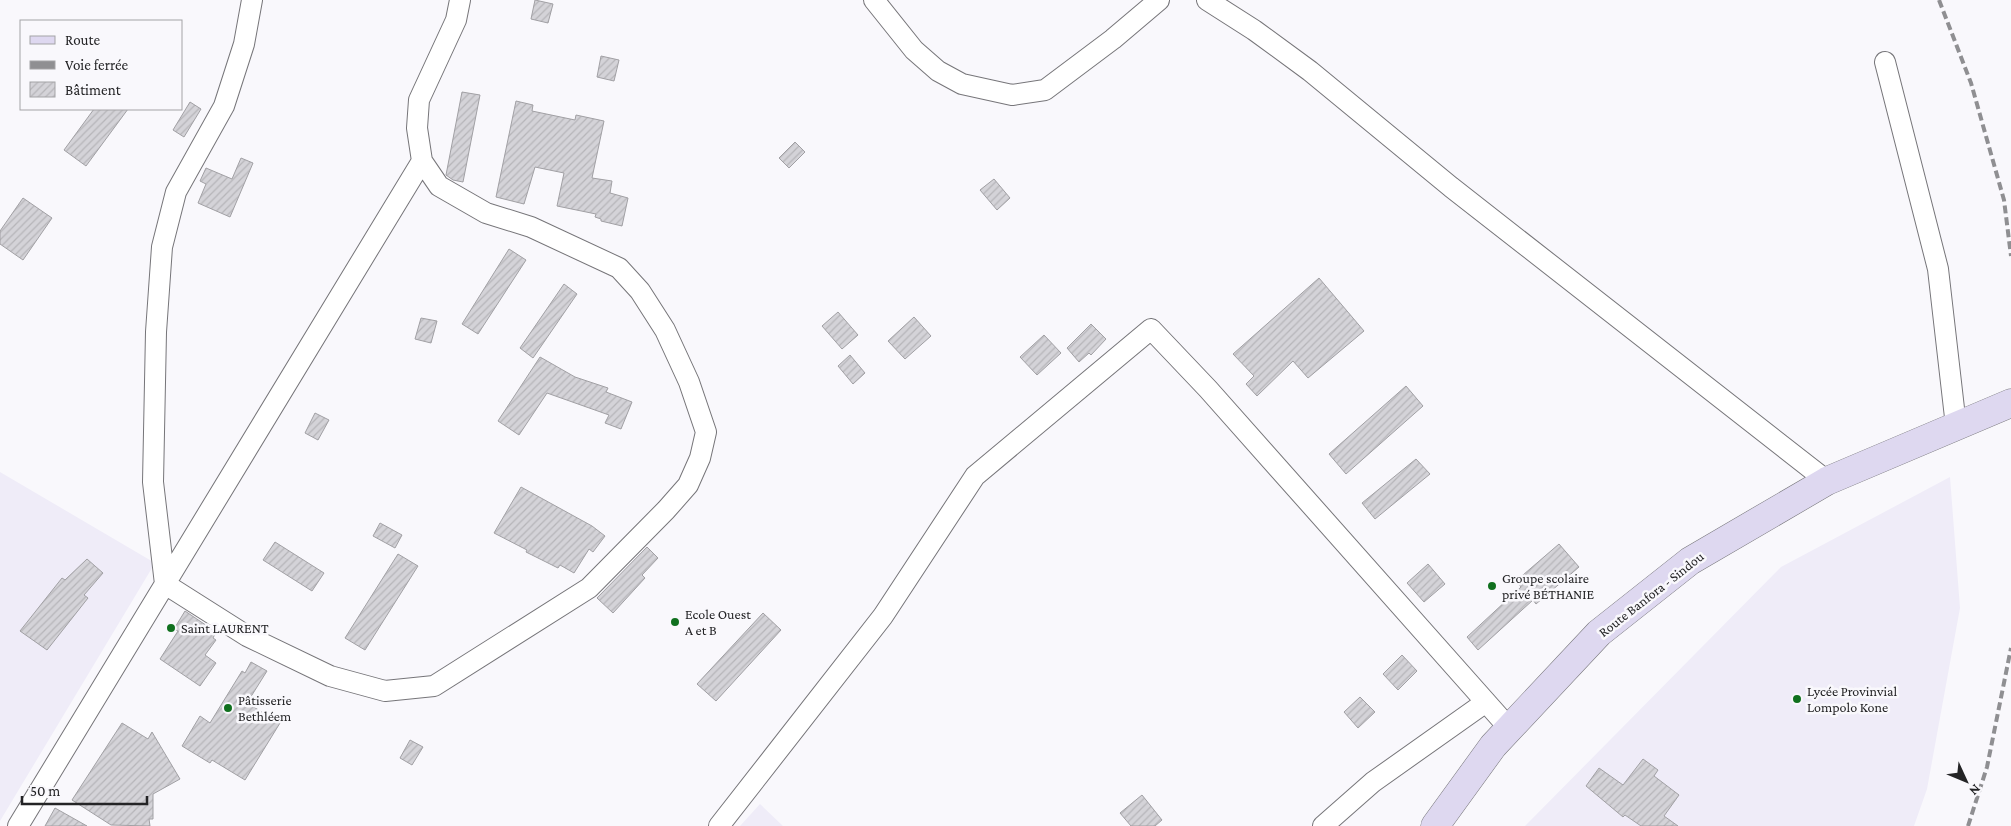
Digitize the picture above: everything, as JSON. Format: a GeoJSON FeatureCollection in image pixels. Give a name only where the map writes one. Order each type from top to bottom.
{"type":"FeatureCollection","features":[{"type":"Feature","properties":{"kind":"main road","name":"Route Banfora - Sindou"},"geometry":{"type":"LineString","coordinates":[[1435,826],[1479,763],[1509,728],[1599,633],[1698,556],[1827,481],[2011,403]]}},
{"type":"Feature","properties":{"kind":"street"},"geometry":{"type":"LineString","coordinates":[[164,584],[153,482],[156,332],[162,247],[176,192],[224,106],[244,44],[252,0]]}},
{"type":"Feature","properties":{"kind":"street"},"geometry":{"type":"LineString","coordinates":[[164,584],[247,636],[330,676],[385,691],[434,686],[589,588],[688,485],[700,458],[706,432],[689,382],[665,330],[640,291],[620,268],[531,227],[486,213],[439,186],[422,161],[417,128],[419,100],[456,20],[460,0]]}},
{"type":"Feature","properties":{"kind":"street"},"geometry":{"type":"LineString","coordinates":[[874,0],[914,50],[938,71],[962,84],[1012,94],[1045,90],[1113,39],[1159,0]]}},
{"type":"Feature","properties":{"kind":"street"},"geometry":{"type":"LineString","coordinates":[[1207,0],[1254,30],[1310,71],[1450,187],[1827,481]]}},
{"type":"Feature","properties":{"kind":"street"},"geometry":{"type":"LineString","coordinates":[[1885,62],[1938,269],[1956,426]]}},
{"type":"Feature","properties":{"kind":"street"},"geometry":{"type":"LineString","coordinates":[[18,826],[422,161]]}},
{"type":"Feature","properties":{"kind":"street"},"geometry":{"type":"LineString","coordinates":[[719,826],[883,616],[975,476],[1151,329],[1215,397],[1509,728]]}},
{"type":"Feature","properties":{"kind":"street"},"geometry":{"type":"LineString","coordinates":[[1323,826],[1373,782],[1486,702]]}},
{"type":"Feature","properties":{"kind":"shaded area"},"geometry":{"type":"Polygon","coordinates":[[[0,472],[155,563],[0,821],[0,472]]]}},
{"type":"Feature","properties":{"kind":"shaded area","name":"Lycée Provinvial Lompolo Kone"},"geometry":{"type":"Polygon","coordinates":[[[1950,477],[1960,608],[1927,789],[1914,826],[1525,826],[1781,567],[1950,477]]]}},
{"type":"Feature","properties":{"kind":"shaded area"},"geometry":{"type":"Polygon","coordinates":[[[760,804],[783,826],[740,826],[760,804]]]}},
{"type":"Feature","properties":{"kind":"building"},"geometry":{"type":"Polygon","coordinates":[[[535,0],[553,4],[548,23],[531,19],[535,0]]]}},
{"type":"Feature","properties":{"kind":"building"},"geometry":{"type":"Polygon","coordinates":[[[601,56],[619,60],[614,81],[597,77],[601,56]]]}},
{"type":"Feature","properties":{"kind":"building"},"geometry":{"type":"Polygon","coordinates":[[[462,92],[480,95],[463,182],[453,180],[446,175],[462,92]]]}},
{"type":"Feature","properties":{"kind":"building"},"geometry":{"type":"Polygon","coordinates":[[[516,101],[533,105],[532,111],[575,120],[576,115],[604,121],[592,178],[612,181],[610,193],[628,198],[622,226],[601,221],[601,219],[595,217],[596,214],[557,206],[564,173],[535,167],[524,204],[496,197],[516,101]]]}},
{"type":"Feature","properties":{"kind":"building"},"geometry":{"type":"Polygon","coordinates":[[[190,102],[201,109],[184,137],[173,130],[190,102]]]}},
{"type":"Feature","properties":{"kind":"building"},"geometry":{"type":"Polygon","coordinates":[[[93,110],[127,110],[86,166],[64,150],[93,110]]]}},
{"type":"Feature","properties":{"kind":"building"},"geometry":{"type":"Polygon","coordinates":[[[795,142],[805,152],[789,168],[779,158],[795,142]]]}},
{"type":"Feature","properties":{"kind":"building"},"geometry":{"type":"Polygon","coordinates":[[[241,158],[253,163],[230,217],[198,203],[206,184],[200,181],[206,168],[232,179],[241,158]]]}},
{"type":"Feature","properties":{"kind":"building"},"geometry":{"type":"Polygon","coordinates":[[[994,179],[1010,198],[997,210],[980,190],[994,179]]]}},
{"type":"Feature","properties":{"kind":"building"},"geometry":{"type":"Polygon","coordinates":[[[23,198],[52,218],[23,260],[0,244],[0,231],[23,198]]]}},
{"type":"Feature","properties":{"kind":"building"},"geometry":{"type":"Polygon","coordinates":[[[509,249],[526,260],[478,334],[462,324],[509,249]]]}},
{"type":"Feature","properties":{"kind":"building"},"geometry":{"type":"Polygon","coordinates":[[[1319,278],[1364,331],[1308,378],[1293,361],[1257,396],[1246,384],[1254,376],[1233,354],[1319,278]]]}},
{"type":"Feature","properties":{"kind":"building"},"geometry":{"type":"Polygon","coordinates":[[[564,284],[577,294],[533,358],[520,348],[564,284]]]}},
{"type":"Feature","properties":{"kind":"building"},"geometry":{"type":"Polygon","coordinates":[[[838,312],[858,335],[842,349],[822,326],[838,312]]]}},
{"type":"Feature","properties":{"kind":"building"},"geometry":{"type":"Polygon","coordinates":[[[914,317],[931,336],[905,359],[888,341],[914,317]]]}},
{"type":"Feature","properties":{"kind":"building"},"geometry":{"type":"Polygon","coordinates":[[[421,318],[437,321],[431,343],[415,339],[421,318]]]}},
{"type":"Feature","properties":{"kind":"building"},"geometry":{"type":"Polygon","coordinates":[[[1091,324],[1106,339],[1091,355],[1089,353],[1079,362],[1067,348],[1091,324]]]}},
{"type":"Feature","properties":{"kind":"building"},"geometry":{"type":"Polygon","coordinates":[[[1044,335],[1061,353],[1037,375],[1020,357],[1044,335]]]}},
{"type":"Feature","properties":{"kind":"building"},"geometry":{"type":"Polygon","coordinates":[[[850,355],[865,373],[853,384],[838,366],[850,355]]]}},
{"type":"Feature","properties":{"kind":"building"},"geometry":{"type":"Polygon","coordinates":[[[540,357],[575,377],[608,388],[606,392],[632,402],[621,429],[605,423],[609,415],[547,393],[519,435],[498,421],[540,357]]]}},
{"type":"Feature","properties":{"kind":"building"},"geometry":{"type":"Polygon","coordinates":[[[1406,386],[1423,406],[1346,474],[1329,454],[1406,386]]]}},
{"type":"Feature","properties":{"kind":"building"},"geometry":{"type":"Polygon","coordinates":[[[315,413],[329,420],[318,440],[305,433],[315,413]]]}},
{"type":"Feature","properties":{"kind":"building"},"geometry":{"type":"Polygon","coordinates":[[[1416,459],[1430,474],[1375,519],[1362,503],[1416,459]]]}},
{"type":"Feature","properties":{"kind":"building"},"geometry":{"type":"Polygon","coordinates":[[[521,487],[592,526],[605,536],[593,552],[589,549],[574,573],[560,565],[558,568],[526,552],[527,550],[494,533],[521,487]]]}},
{"type":"Feature","properties":{"kind":"building"},"geometry":{"type":"Polygon","coordinates":[[[380,523],[402,535],[395,548],[373,536],[380,523]]]}},
{"type":"Feature","properties":{"kind":"building"},"geometry":{"type":"Polygon","coordinates":[[[275,542],[324,573],[312,591],[263,560],[275,542]]]}},
{"type":"Feature","properties":{"kind":"building"},"geometry":{"type":"Polygon","coordinates":[[[1559,544],[1579,567],[1536,604],[1533,600],[1478,650],[1467,637],[1521,587],[1516,581],[1559,544]]]}},
{"type":"Feature","properties":{"kind":"building"},"geometry":{"type":"Polygon","coordinates":[[[647,547],[658,558],[642,575],[645,578],[613,613],[597,598],[647,547]]]}},
{"type":"Feature","properties":{"kind":"building"},"geometry":{"type":"Polygon","coordinates":[[[398,554],[418,566],[365,650],[345,638],[398,554]]]}},
{"type":"Feature","properties":{"kind":"building"},"geometry":{"type":"Polygon","coordinates":[[[87,559],[103,573],[84,595],[88,598],[47,650],[20,631],[62,578],[65,580],[87,559]]]}},
{"type":"Feature","properties":{"kind":"building"},"geometry":{"type":"Polygon","coordinates":[[[1428,564],[1445,584],[1424,602],[1407,583],[1428,564]]]}},
{"type":"Feature","properties":{"kind":"building"},"geometry":{"type":"Polygon","coordinates":[[[185,611],[216,632],[213,638],[216,640],[205,655],[216,663],[200,686],[160,659],[178,631],[174,629],[185,611]]]}},
{"type":"Feature","properties":{"kind":"building"},"geometry":{"type":"Polygon","coordinates":[[[763,613],[781,630],[716,701],[697,684],[763,613]]]}},
{"type":"Feature","properties":{"kind":"building"},"geometry":{"type":"Polygon","coordinates":[[[1402,655],[1417,671],[1398,690],[1383,674],[1402,655]]]}},
{"type":"Feature","properties":{"kind":"building"},"geometry":{"type":"Polygon","coordinates":[[[251,662],[267,671],[247,703],[280,723],[245,780],[212,760],[210,763],[182,746],[200,716],[210,723],[242,671],[245,673],[251,662]]]}},
{"type":"Feature","properties":{"kind":"building"},"geometry":{"type":"Polygon","coordinates":[[[1360,697],[1375,712],[1358,728],[1344,712],[1360,697]]]}},
{"type":"Feature","properties":{"kind":"building"},"geometry":{"type":"Polygon","coordinates":[[[122,723],[148,739],[152,732],[180,779],[153,794],[153,819],[149,819],[150,826],[111,825],[72,800],[122,723]]]}},
{"type":"Feature","properties":{"kind":"building"},"geometry":{"type":"Polygon","coordinates":[[[410,740],[423,747],[412,765],[400,758],[410,740]]]}},
{"type":"Feature","properties":{"kind":"building"},"geometry":{"type":"Polygon","coordinates":[[[1643,759],[1658,770],[1654,776],[1679,795],[1664,816],[1678,826],[1641,826],[1625,815],[1623,817],[1586,786],[1599,768],[1623,785],[1643,759]]]}},
{"type":"Feature","properties":{"kind":"building"},"geometry":{"type":"Polygon","coordinates":[[[1142,795],[1162,820],[1155,826],[1131,826],[1120,813],[1142,795]]]}},
{"type":"Feature","properties":{"kind":"building"},"geometry":{"type":"Polygon","coordinates":[[[55,808],[87,826],[45,826],[55,808]]]}},
{"type":"Feature","properties":{"kind":"railway"},"geometry":{"type":"LineString","coordinates":[[1939,0],[1971,83],[2004,200],[2011,256]]}},
{"type":"Feature","properties":{"kind":"railway"},"geometry":{"type":"LineString","coordinates":[[1968,826],[1987,767],[2011,648]]}},
{"type":"Feature","properties":{"kind":"place","name":"Groupe scolaire privé BÉTHANIE"},"geometry":{"type":"Point","coordinates":[1492,586]}},
{"type":"Feature","properties":{"kind":"place","name":"Ecole Ouest A et B"},"geometry":{"type":"Point","coordinates":[675,622]}},
{"type":"Feature","properties":{"kind":"place","name":"Saint LAURENT"},"geometry":{"type":"Point","coordinates":[171,628]}},
{"type":"Feature","properties":{"kind":"place","name":"Lycée Provinvial Lompolo Kone"},"geometry":{"type":"Point","coordinates":[1797,699]}},
{"type":"Feature","properties":{"kind":"place","name":"Pâtisserie Bethléem"},"geometry":{"type":"Point","coordinates":[228,708]}}]}
